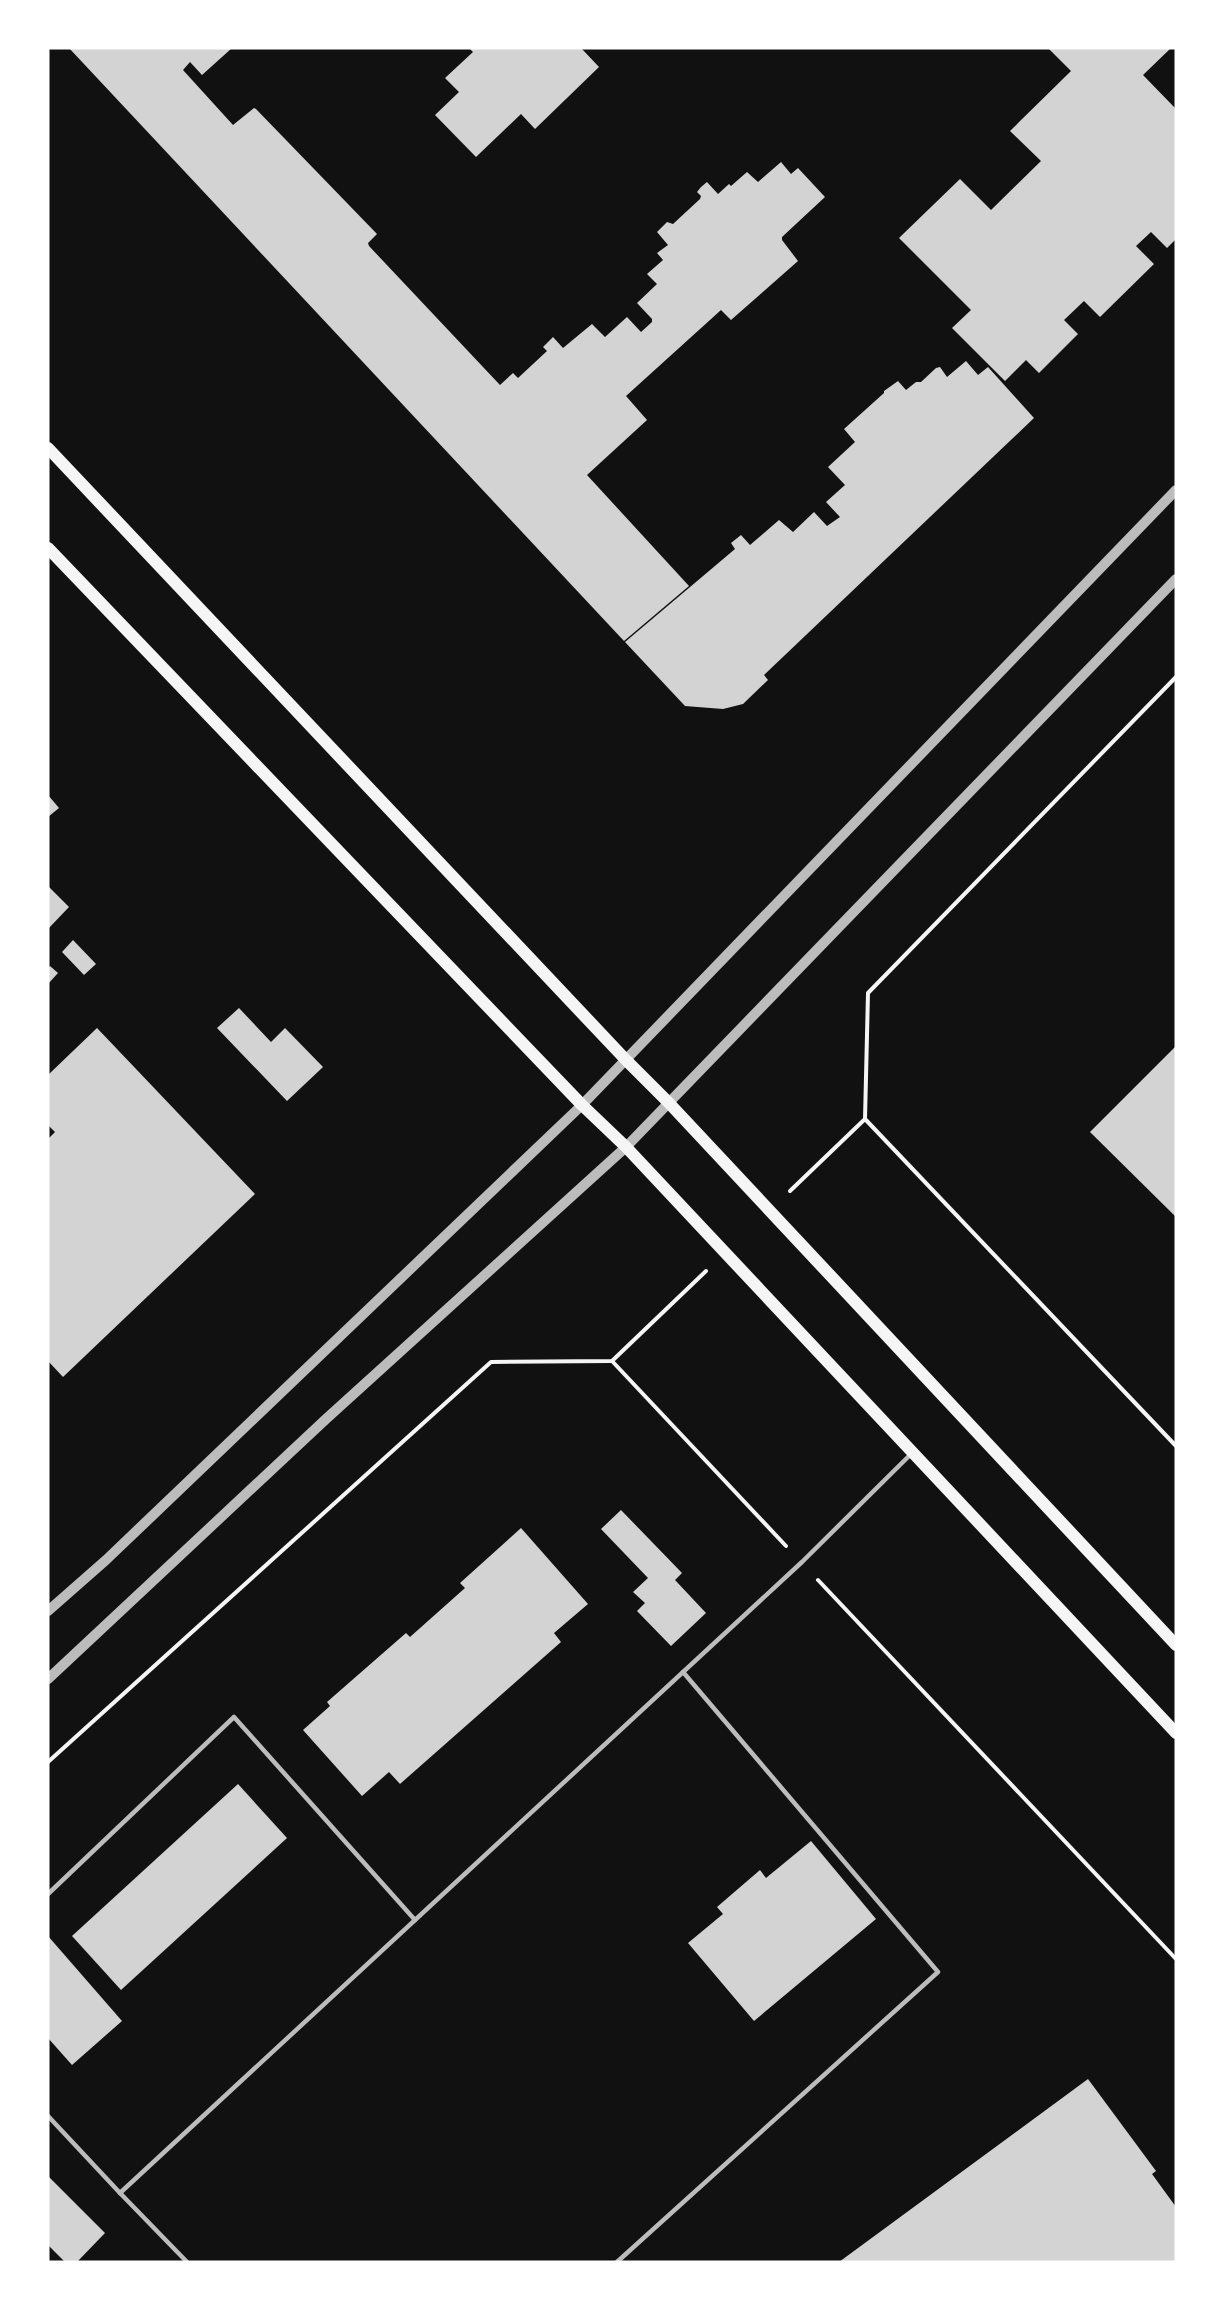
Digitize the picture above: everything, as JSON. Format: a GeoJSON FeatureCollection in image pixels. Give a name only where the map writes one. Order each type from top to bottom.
{"type":"FeatureCollection","features":[{"type":"Feature","properties":{"kind":"main road"},"geometry":{"type":"LineString","coordinates":[[48,448],[669,1103],[1176,1645]]}},
{"type":"Feature","properties":{"kind":"main road"},"geometry":{"type":"LineString","coordinates":[[48,548],[582,1106],[626,1147],[1176,1732]]}},
{"type":"Feature","properties":{"kind":"street"},"geometry":{"type":"LineString","coordinates":[[48,1611],[106,1560],[582,1106],[1176,490]]}},
{"type":"Feature","properties":{"kind":"street"},"geometry":{"type":"LineString","coordinates":[[48,1679],[327,1419],[626,1147],[1176,579]]}},
{"type":"Feature","properties":{"kind":"lane"},"geometry":{"type":"LineString","coordinates":[[120,2193],[802,1562],[913,1452]]}},
{"type":"Feature","properties":{"kind":"lane"},"geometry":{"type":"LineString","coordinates":[[617,2262],[938,1972],[683,1672]]}},
{"type":"Feature","properties":{"kind":"lane"},"geometry":{"type":"LineString","coordinates":[[48,1894],[234,1717],[415,1920]]}},
{"type":"Feature","properties":{"kind":"lane"},"geometry":{"type":"LineString","coordinates":[[48,2116],[187,2262]]}},
{"type":"Feature","properties":{"kind":"path"},"geometry":{"type":"LineString","coordinates":[[1176,677],[868,993],[865,1119],[1176,1446]]}},
{"type":"Feature","properties":{"kind":"path"},"geometry":{"type":"LineString","coordinates":[[48,1762],[491,1362],[612,1361],[1176,1959]]}},
{"type":"Feature","properties":{"kind":"building"},"geometry":{"type":"Polygon","coordinates":[[[69,48],[232,48],[202,75],[190,62],[183,70],[233,125],[254,108],[256,109],[377,234],[368,243],[369,246],[500,385],[513,373],[518,378],[547,351],[543,347],[553,337],[563,348],[592,324],[605,337],[627,317],[641,332],[652,322],[652,319],[637,303],[657,284],[647,274],[663,260],[657,253],[668,245],[657,232],[667,222],[673,224],[700,199],[701,196],[697,192],[707,182],[718,194],[747,172],[758,182],[781,162],[791,174],[798,168],[825,197],[782,237],[798,261],[731,320],[721,310],[626,396],[647,420],[587,475],[689,586],[624,641],[69,48]]]}},
{"type":"Feature","properties":{"kind":"building"},"geometry":{"type":"Polygon","coordinates":[[[469,48],[583,48],[599,67],[535,129],[521,114],[476,157],[435,115],[459,92],[445,78],[473,52],[469,48]]]}},
{"type":"Feature","properties":{"kind":"building"},"geometry":{"type":"Polygon","coordinates":[[[1048,48],[1171,48],[1143,75],[1176,109],[1176,239],[1167,248],[1151,232],[1136,246],[1154,264],[1100,317],[1084,301],[1064,320],[1078,334],[1039,373],[1026,360],[1005,381],[952,328],[971,310],[899,238],[960,179],[991,210],[1041,161],[1010,131],[1071,71],[1048,48]]]}},
{"type":"Feature","properties":{"kind":"building"},"geometry":{"type":"Polygon","coordinates":[[[966,361],[978,375],[988,367],[1034,418],[764,675],[768,680],[743,704],[723,709],[685,706],[625,642],[735,549],[731,543],[741,535],[750,545],[779,520],[793,532],[814,512],[827,526],[840,517],[826,502],[845,485],[828,467],[855,442],[844,429],[884,391],[898,381],[906,390],[916,382],[921,382],[936,368],[940,367],[947,377],[966,361]]]}},
{"type":"Feature","properties":{"kind":"building"},"geometry":{"type":"Polygon","coordinates":[[[48,795],[59,808],[48,817],[48,795]]]}},
{"type":"Feature","properties":{"kind":"building"},"geometry":{"type":"Polygon","coordinates":[[[48,886],[69,907],[48,929],[48,886]]]}},
{"type":"Feature","properties":{"kind":"building"},"geometry":{"type":"Polygon","coordinates":[[[73,940],[96,964],[84,975],[62,952],[73,940]]]}},
{"type":"Feature","properties":{"kind":"building"},"geometry":{"type":"Polygon","coordinates":[[[50,966],[58,973],[48,984],[48,968],[50,966]]]}},
{"type":"Feature","properties":{"kind":"building"},"geometry":{"type":"Polygon","coordinates":[[[239,1008],[271,1042],[285,1028],[323,1067],[287,1101],[217,1028],[239,1008]]]}},
{"type":"Feature","properties":{"kind":"building"},"geometry":{"type":"Polygon","coordinates":[[[97,1028],[255,1194],[63,1377],[48,1361],[48,1139],[55,1132],[48,1125],[48,1075],[97,1028]]]}},
{"type":"Feature","properties":{"kind":"building"},"geometry":{"type":"Polygon","coordinates":[[[1176,1046],[1176,1217],[1090,1132],[1176,1046]]]}},
{"type":"Feature","properties":{"kind":"building"},"geometry":{"type":"Polygon","coordinates":[[[621,1510],[682,1573],[675,1580],[706,1613],[671,1646],[637,1611],[645,1603],[633,1592],[648,1578],[601,1529],[621,1510]]]}},
{"type":"Feature","properties":{"kind":"building"},"geometry":{"type":"Polygon","coordinates":[[[521,1528],[588,1604],[554,1633],[561,1642],[400,1784],[389,1772],[362,1796],[303,1730],[330,1706],[327,1702],[406,1633],[410,1637],[465,1588],[460,1583],[521,1528]]]}},
{"type":"Feature","properties":{"kind":"building"},"geometry":{"type":"Polygon","coordinates":[[[238,1784],[287,1838],[121,1990],[72,1936],[238,1784]]]}},
{"type":"Feature","properties":{"kind":"building"},"geometry":{"type":"Polygon","coordinates":[[[811,1841],[876,1919],[754,2021],[688,1943],[723,1914],[717,1907],[760,1870],[766,1878],[811,1841]]]}},
{"type":"Feature","properties":{"kind":"building"},"geometry":{"type":"Polygon","coordinates":[[[48,1936],[122,2021],[72,2065],[48,2038],[48,1936]]]}},
{"type":"Feature","properties":{"kind":"building"},"geometry":{"type":"Polygon","coordinates":[[[1088,2079],[1156,2171],[1152,2174],[1176,2207],[1176,2262],[839,2262],[1088,2079]]]}},
{"type":"Feature","properties":{"kind":"building"},"geometry":{"type":"Polygon","coordinates":[[[48,2176],[105,2233],[77,2262],[65,2262],[48,2245],[48,2176]]]}}]}
